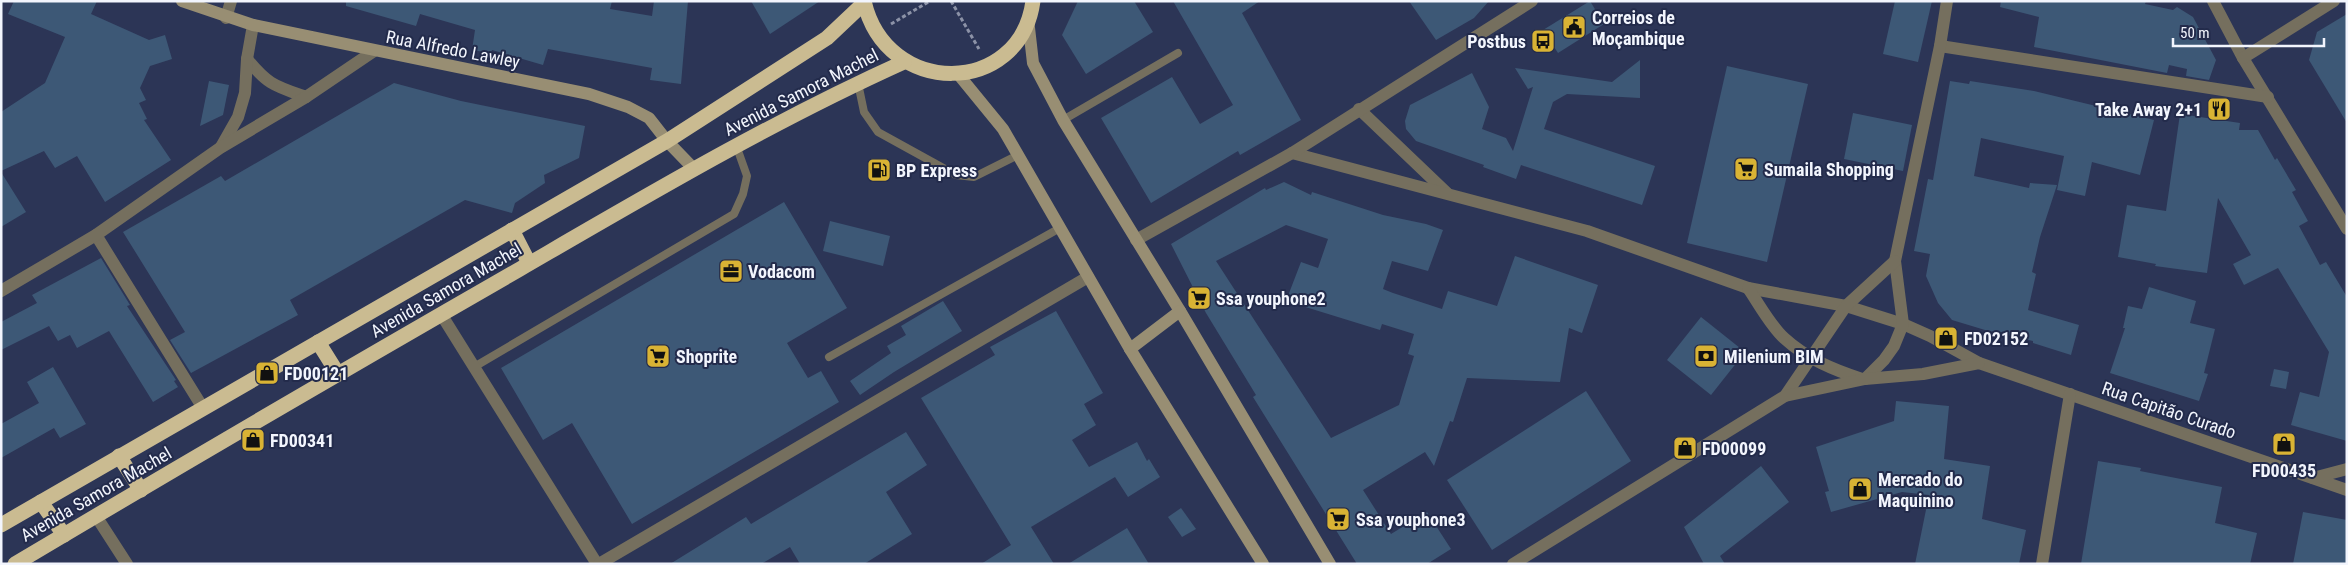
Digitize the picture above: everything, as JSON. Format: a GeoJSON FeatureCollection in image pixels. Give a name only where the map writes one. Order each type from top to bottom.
{"type":"FeatureCollection","features":[{"type":"Feature","properties":{"kind":"highway"},"geometry":{"type":"LineString","coordinates":[[864,2],[876,34],[904,62],[930,72],[958,74],[988,64],[1006,53],[1019,37],[1028,19],[1033,1]]}},
{"type":"Feature","properties":{"kind":"highway","name":"Avenida Samora Machel"},"geometry":{"type":"LineString","coordinates":[[1,525],[667,141],[827,38],[864,2]]}},
{"type":"Feature","properties":{"kind":"highway","name":"Avenida Samora Machel"},"geometry":{"type":"LineString","coordinates":[[14,564],[694,168],[858,83],[904,62]]}},
{"type":"Feature","properties":{"kind":"highway"},"geometry":{"type":"LineString","coordinates":[[512,230],[529,263]]}},
{"type":"Feature","properties":{"kind":"highway"},"geometry":{"type":"LineString","coordinates":[[318,342],[338,374]]}},
{"type":"Feature","properties":{"kind":"highway"},"geometry":{"type":"LineString","coordinates":[[119,456],[141,490]]}},
{"type":"Feature","properties":{"kind":"highway"},"geometry":{"type":"LineString","coordinates":[[41,502],[64,534]]}},
{"type":"Feature","properties":{"kind":"street","name":"Rua Alfredo Lawley"},"geometry":{"type":"LineString","coordinates":[[182,1],[226,18],[253,25],[589,94],[628,107],[649,118],[667,141],[694,168]]}},
{"type":"Feature","properties":{"kind":"street"},"geometry":{"type":"LineString","coordinates":[[226,18],[231,1]]}},
{"type":"Feature","properties":{"kind":"street"},"geometry":{"type":"LineString","coordinates":[[1865,379],[1884,360],[1894,346],[1902,324],[1895,261],[1948,1]]}},
{"type":"Feature","properties":{"kind":"street"},"geometry":{"type":"LineString","coordinates":[[2243,58],[2334,1]]}},
{"type":"Feature","properties":{"kind":"street"},"geometry":{"type":"LineString","coordinates":[[1136,240],[1292,153],[1358,109],[1531,2]]}},
{"type":"Feature","properties":{"kind":"street"},"geometry":{"type":"LineString","coordinates":[[2215,2],[2243,58],[2347,229]]}},
{"type":"Feature","properties":{"kind":"street"},"geometry":{"type":"LineString","coordinates":[[1028,19],[1033,63],[1063,120],[1180,311],[1330,564]]}},
{"type":"Feature","properties":{"kind":"street"},"geometry":{"type":"LineString","coordinates":[[220,148],[238,117],[245,92],[247,59],[253,25]]}},
{"type":"Feature","properties":{"kind":"street"},"geometry":{"type":"LineString","coordinates":[[1940,46],[2268,97]]}},
{"type":"Feature","properties":{"kind":"street"},"geometry":{"type":"LineString","coordinates":[[1,291],[96,235],[220,148],[306,97],[374,51]]}},
{"type":"Feature","properties":{"kind":"street"},"geometry":{"type":"LineString","coordinates":[[247,59],[262,78],[274,86],[306,97]]}},
{"type":"Feature","properties":{"kind":"street"},"geometry":{"type":"LineString","coordinates":[[958,74],[1003,130],[1130,349],[1263,564]]}},
{"type":"Feature","properties":{"kind":"street"},"geometry":{"type":"LineString","coordinates":[[1358,109],[1448,194]]}},
{"type":"Feature","properties":{"kind":"street","name":"Rua Capitão Curado"},"geometry":{"type":"LineString","coordinates":[[1292,153],[1587,231],[1748,288],[1846,306],[1902,324],[1930,336],[1979,364],[2347,490]]}},
{"type":"Feature","properties":{"kind":"street"},"geometry":{"type":"LineString","coordinates":[[96,235],[203,408]]}},
{"type":"Feature","properties":{"kind":"street"},"geometry":{"type":"LineString","coordinates":[[1785,396],[1823,337],[1846,306],[1895,261]]}},
{"type":"Feature","properties":{"kind":"street"},"geometry":{"type":"LineString","coordinates":[[441,314],[598,564],[1088,277]]}},
{"type":"Feature","properties":{"kind":"street"},"geometry":{"type":"LineString","coordinates":[[1748,288],[1783,338],[1811,358],[1832,369],[1865,379]]}},
{"type":"Feature","properties":{"kind":"street"},"geometry":{"type":"LineString","coordinates":[[1130,349],[1180,311]]}},
{"type":"Feature","properties":{"kind":"street"},"geometry":{"type":"LineString","coordinates":[[1513,564],[1785,396],[1865,379],[1923,374],[1979,364]]}},
{"type":"Feature","properties":{"kind":"street"},"geometry":{"type":"LineString","coordinates":[[2042,564],[2070,394]]}},
{"type":"Feature","properties":{"kind":"street"},"geometry":{"type":"LineString","coordinates":[[2313,478],[2347,469]]}},
{"type":"Feature","properties":{"kind":"street"},"geometry":{"type":"LineString","coordinates":[[96,516],[127,564]]}},
{"type":"Feature","properties":{"kind":"lane"},"geometry":{"type":"LineString","coordinates":[[1063,120],[1178,53]]}},
{"type":"Feature","properties":{"kind":"lane"},"geometry":{"type":"LineString","coordinates":[[858,83],[864,112],[878,132],[956,175],[974,177],[1018,155]]}},
{"type":"Feature","properties":{"kind":"lane"},"geometry":{"type":"LineString","coordinates":[[474,368],[734,214],[743,194],[747,176],[736,145]]}},
{"type":"Feature","properties":{"kind":"lane"},"geometry":{"type":"LineString","coordinates":[[829,357],[1060,228]]}},
{"type":"Feature","properties":{"kind":"path"},"geometry":{"type":"LineString","coordinates":[[876,34],[930,1]]}},
{"type":"Feature","properties":{"kind":"path"},"geometry":{"type":"LineString","coordinates":[[951,1],[988,64]]}},
{"type":"Feature","properties":{"kind":"building"},"geometry":{"type":"Polygon","coordinates":[[[14,1],[97,1],[91,14],[149,40],[165,35],[172,59],[150,66],[140,88],[146,100],[139,103],[147,119],[144,120],[171,160],[105,202],[77,156],[55,168],[44,151],[1,171],[1,112],[45,83],[65,37],[8,14],[14,1]]]}},
{"type":"Feature","properties":{"kind":"building"},"geometry":{"type":"Polygon","coordinates":[[[346,1],[612,1],[610,9],[652,16],[654,1],[688,1],[681,84],[650,80],[652,68],[548,49],[543,65],[492,50],[491,53],[472,50],[475,30],[420,14],[416,26],[346,6],[346,1]]]}},
{"type":"Feature","properties":{"kind":"building"},"geometry":{"type":"Polygon","coordinates":[[[751,1],[820,1],[770,34],[751,1]]]}},
{"type":"Feature","properties":{"kind":"building"},"geometry":{"type":"Polygon","coordinates":[[[1078,1],[1134,1],[1153,32],[1086,74],[1062,35],[1078,1]]]}},
{"type":"Feature","properties":{"kind":"building"},"geometry":{"type":"Polygon","coordinates":[[[1173,1],[1260,1],[1242,13],[1301,120],[1240,155],[1238,151],[1151,203],[1101,118],[1172,77],[1200,124],[1233,105],[1173,1]]]}},
{"type":"Feature","properties":{"kind":"building"},"geometry":{"type":"Polygon","coordinates":[[[1409,1],[1489,1],[1474,18],[1436,40],[1409,1]]]}},
{"type":"Feature","properties":{"kind":"building","name":"Correios de Moçambique"},"geometry":{"type":"Polygon","coordinates":[[[1590,1],[1604,24],[1558,53],[1543,30],[1590,1]]]}},
{"type":"Feature","properties":{"kind":"building"},"geometry":{"type":"Polygon","coordinates":[[[1895,1],[1932,1],[1918,62],[1883,54],[1895,1]]]}},
{"type":"Feature","properties":{"kind":"building"},"geometry":{"type":"Polygon","coordinates":[[[2001,1],[2146,1],[2145,4],[2173,10],[2177,7],[2193,17],[2216,60],[2209,80],[2186,76],[2187,69],[2169,65],[2167,73],[2034,47],[2039,17],[2000,7],[2001,1]]]}},
{"type":"Feature","properties":{"kind":"building"},"geometry":{"type":"Polygon","coordinates":[[[2347,14],[2347,123],[2309,60],[2317,32],[2347,14]]]}},
{"type":"Feature","properties":{"kind":"building"},"geometry":{"type":"Polygon","coordinates":[[[1640,60],[1640,98],[1567,94],[1553,102],[1544,129],[1655,166],[1642,205],[1521,165],[1516,179],[1483,167],[1484,165],[1416,141],[1406,129],[1405,121],[1410,105],[1472,73],[1489,107],[1482,129],[1506,138],[1513,151],[1533,87],[1528,89],[1515,68],[1612,82],[1640,60]]]}},
{"type":"Feature","properties":{"kind":"building","name":"Sumaila Shopping"},"geometry":{"type":"Polygon","coordinates":[[[1727,66],[1808,84],[1767,262],[1687,243],[1727,66]]]}},
{"type":"Feature","properties":{"kind":"building"},"geometry":{"type":"Polygon","coordinates":[[[209,81],[229,85],[223,115],[200,126],[209,81]]]}},
{"type":"Feature","properties":{"kind":"building"},"geometry":{"type":"Polygon","coordinates":[[[1950,81],[1969,84],[1970,81],[2034,91],[2154,120],[2140,175],[2092,162],[2085,196],[2057,190],[2064,156],[1981,138],[1974,176],[2029,188],[2030,183],[2057,185],[2040,237],[2032,272],[2036,274],[2028,310],[2079,325],[2071,355],[2033,343],[2033,341],[1952,320],[1938,303],[1926,276],[1930,254],[1914,251],[1928,179],[1933,180],[1950,81]]]}},
{"type":"Feature","properties":{"kind":"building"},"geometry":{"type":"Polygon","coordinates":[[[394,83],[461,101],[585,126],[579,158],[544,175],[545,183],[515,203],[512,213],[465,200],[290,300],[298,315],[191,373],[170,340],[185,332],[123,232],[221,176],[225,181],[394,83]]]}},
{"type":"Feature","properties":{"kind":"building"},"geometry":{"type":"Polygon","coordinates":[[[1853,113],[1912,125],[1903,171],[1844,159],[1853,113]]]}},
{"type":"Feature","properties":{"kind":"building"},"geometry":{"type":"Polygon","coordinates":[[[2180,114],[2240,123],[2239,130],[2258,130],[2275,160],[2277,158],[2296,190],[2292,192],[2308,221],[2299,226],[2320,265],[2326,262],[2347,297],[2347,441],[2291,425],[2300,392],[2319,397],[2329,352],[2278,268],[2244,285],[2233,264],[2251,255],[2218,198],[2207,273],[2155,266],[2156,264],[2118,257],[2127,205],[2166,211],[2180,114]]]}},
{"type":"Feature","properties":{"kind":"building"},"geometry":{"type":"Polygon","coordinates":[[[1,172],[26,212],[1,227],[1,172]]]}},
{"type":"Feature","properties":{"kind":"building"},"geometry":{"type":"Polygon","coordinates":[[[1284,182],[1311,195],[1312,192],[1383,215],[1426,224],[1443,230],[1428,271],[1392,261],[1383,289],[1442,309],[1448,291],[1497,306],[1515,256],[1598,285],[1582,333],[1569,328],[1560,382],[1467,378],[1453,422],[1450,421],[1434,466],[1425,452],[1363,490],[1391,534],[1427,512],[1451,549],[1427,564],[1357,564],[1253,397],[1256,395],[1206,313],[1171,244],[1265,188],[1266,190],[1284,182]],[[1286,225],[1216,261],[1331,438],[1399,405],[1414,356],[1408,354],[1414,334],[1382,324],[1380,330],[1286,301],[1301,262],[1318,268],[1328,239],[1286,225]]]}},
{"type":"Feature","properties":{"kind":"building","name":"Shoprite"},"geometry":{"type":"Polygon","coordinates":[[[784,202],[847,308],[787,343],[808,378],[821,371],[839,402],[632,524],[572,423],[543,440],[501,368],[784,202]]]}},
{"type":"Feature","properties":{"kind":"building"},"geometry":{"type":"Polygon","coordinates":[[[830,221],[890,236],[883,266],[823,251],[830,221]]]}},
{"type":"Feature","properties":{"kind":"building"},"geometry":{"type":"Polygon","coordinates":[[[101,258],[130,305],[127,306],[176,380],[174,381],[178,387],[153,402],[109,331],[77,348],[70,335],[58,341],[49,326],[1,350],[1,322],[37,303],[32,295],[101,258]]]}},
{"type":"Feature","properties":{"kind":"building"},"geometry":{"type":"Polygon","coordinates":[[[2149,287],[2196,301],[2190,323],[2215,329],[2204,373],[2208,374],[2199,401],[2110,373],[2125,328],[2123,328],[2128,306],[2142,309],[2149,287]]]}},
{"type":"Feature","properties":{"kind":"building"},"geometry":{"type":"Polygon","coordinates":[[[943,301],[962,331],[860,395],[850,381],[891,353],[887,346],[906,335],[901,326],[943,301]]]}},
{"type":"Feature","properties":{"kind":"building"},"geometry":{"type":"Polygon","coordinates":[[[1056,311],[1103,393],[1084,404],[1096,425],[1072,440],[1089,467],[1137,442],[1147,461],[1149,459],[1160,477],[1128,497],[1115,477],[1031,527],[1054,564],[981,564],[1011,545],[921,398],[995,355],[990,347],[1056,311]]]}},
{"type":"Feature","properties":{"kind":"building","name":"Milenium BIM"},"geometry":{"type":"Polygon","coordinates":[[[1701,317],[1745,352],[1711,395],[1667,360],[1701,317]]]}},
{"type":"Feature","properties":{"kind":"building"},"geometry":{"type":"Polygon","coordinates":[[[53,367],[86,424],[60,438],[54,428],[1,458],[1,424],[39,403],[27,382],[53,367]]]}},
{"type":"Feature","properties":{"kind":"building"},"geometry":{"type":"Polygon","coordinates":[[[2274,369],[2289,372],[2286,389],[2270,386],[2274,369]]]}},
{"type":"Feature","properties":{"kind":"building"},"geometry":{"type":"Polygon","coordinates":[[[1586,391],[1631,461],[1492,550],[1447,480],[1586,391]]]}},
{"type":"Feature","properties":{"kind":"building"},"geometry":{"type":"Polygon","coordinates":[[[1896,401],[1949,406],[1944,459],[1990,466],[1982,519],[2026,530],[2019,564],[1915,564],[1929,495],[1902,492],[1831,512],[1825,492],[1829,491],[1816,447],[1894,421],[1896,401]]]}},
{"type":"Feature","properties":{"kind":"building"},"geometry":{"type":"Polygon","coordinates":[[[906,432],[927,465],[886,492],[912,534],[864,564],[800,564],[790,547],[761,564],[670,564],[746,517],[751,524],[906,432]]]}},
{"type":"Feature","properties":{"kind":"building"},"geometry":{"type":"Polygon","coordinates":[[[2098,461],[2141,468],[2140,471],[2222,487],[2215,523],[2257,533],[2250,564],[2081,564],[2098,461]]]}},
{"type":"Feature","properties":{"kind":"building"},"geometry":{"type":"Polygon","coordinates":[[[1761,466],[1789,502],[1720,556],[1725,564],[1704,564],[1684,527],[1761,466]]]}},
{"type":"Feature","properties":{"kind":"building"},"geometry":{"type":"Polygon","coordinates":[[[1181,508],[1196,529],[1182,537],[1168,517],[1181,508]]]}},
{"type":"Feature","properties":{"kind":"building"},"geometry":{"type":"Polygon","coordinates":[[[2303,512],[2347,520],[2347,564],[2293,564],[2303,512]]]}},
{"type":"Feature","properties":{"kind":"building"},"geometry":{"type":"Polygon","coordinates":[[[1127,528],[1149,564],[1068,564],[1127,528]]]}},
{"type":"Feature","properties":{"kind":"place","name":"Correios de Moçambique"},"geometry":{"type":"Point","coordinates":[1574,27]}},
{"type":"Feature","properties":{"kind":"place","name":"Postbus"},"geometry":{"type":"Point","coordinates":[1543,41]}},
{"type":"Feature","properties":{"kind":"place","name":"Take Away 2+1"},"geometry":{"type":"Point","coordinates":[2219,109]}},
{"type":"Feature","properties":{"kind":"place","name":"Sumaila Shopping"},"geometry":{"type":"Point","coordinates":[1746,169]}},
{"type":"Feature","properties":{"kind":"place","name":"BP Express"},"geometry":{"type":"Point","coordinates":[879,170]}},
{"type":"Feature","properties":{"kind":"place","name":"Vodacom"},"geometry":{"type":"Point","coordinates":[731,271]}},
{"type":"Feature","properties":{"kind":"place","name":"Ssa youphone2"},"geometry":{"type":"Point","coordinates":[1199,298]}},
{"type":"Feature","properties":{"kind":"place","name":"FD02152"},"geometry":{"type":"Point","coordinates":[1946,338]}},
{"type":"Feature","properties":{"kind":"place","name":"Shoprite"},"geometry":{"type":"Point","coordinates":[658,356]}},
{"type":"Feature","properties":{"kind":"place","name":"Milenium BIM"},"geometry":{"type":"Point","coordinates":[1706,356]}},
{"type":"Feature","properties":{"kind":"place","name":"FD00121"},"geometry":{"type":"Point","coordinates":[267,373]}},
{"type":"Feature","properties":{"kind":"place","name":"FD00341"},"geometry":{"type":"Point","coordinates":[253,440]}},
{"type":"Feature","properties":{"kind":"place","name":"FD00435"},"geometry":{"type":"Point","coordinates":[2284,444]}},
{"type":"Feature","properties":{"kind":"place","name":"FD00099"},"geometry":{"type":"Point","coordinates":[1685,448]}},
{"type":"Feature","properties":{"kind":"place","name":"Mercado do Maquinino"},"geometry":{"type":"Point","coordinates":[1860,489]}},
{"type":"Feature","properties":{"kind":"place","name":"Ssa youphone3"},"geometry":{"type":"Point","coordinates":[1338,519]}}]}
